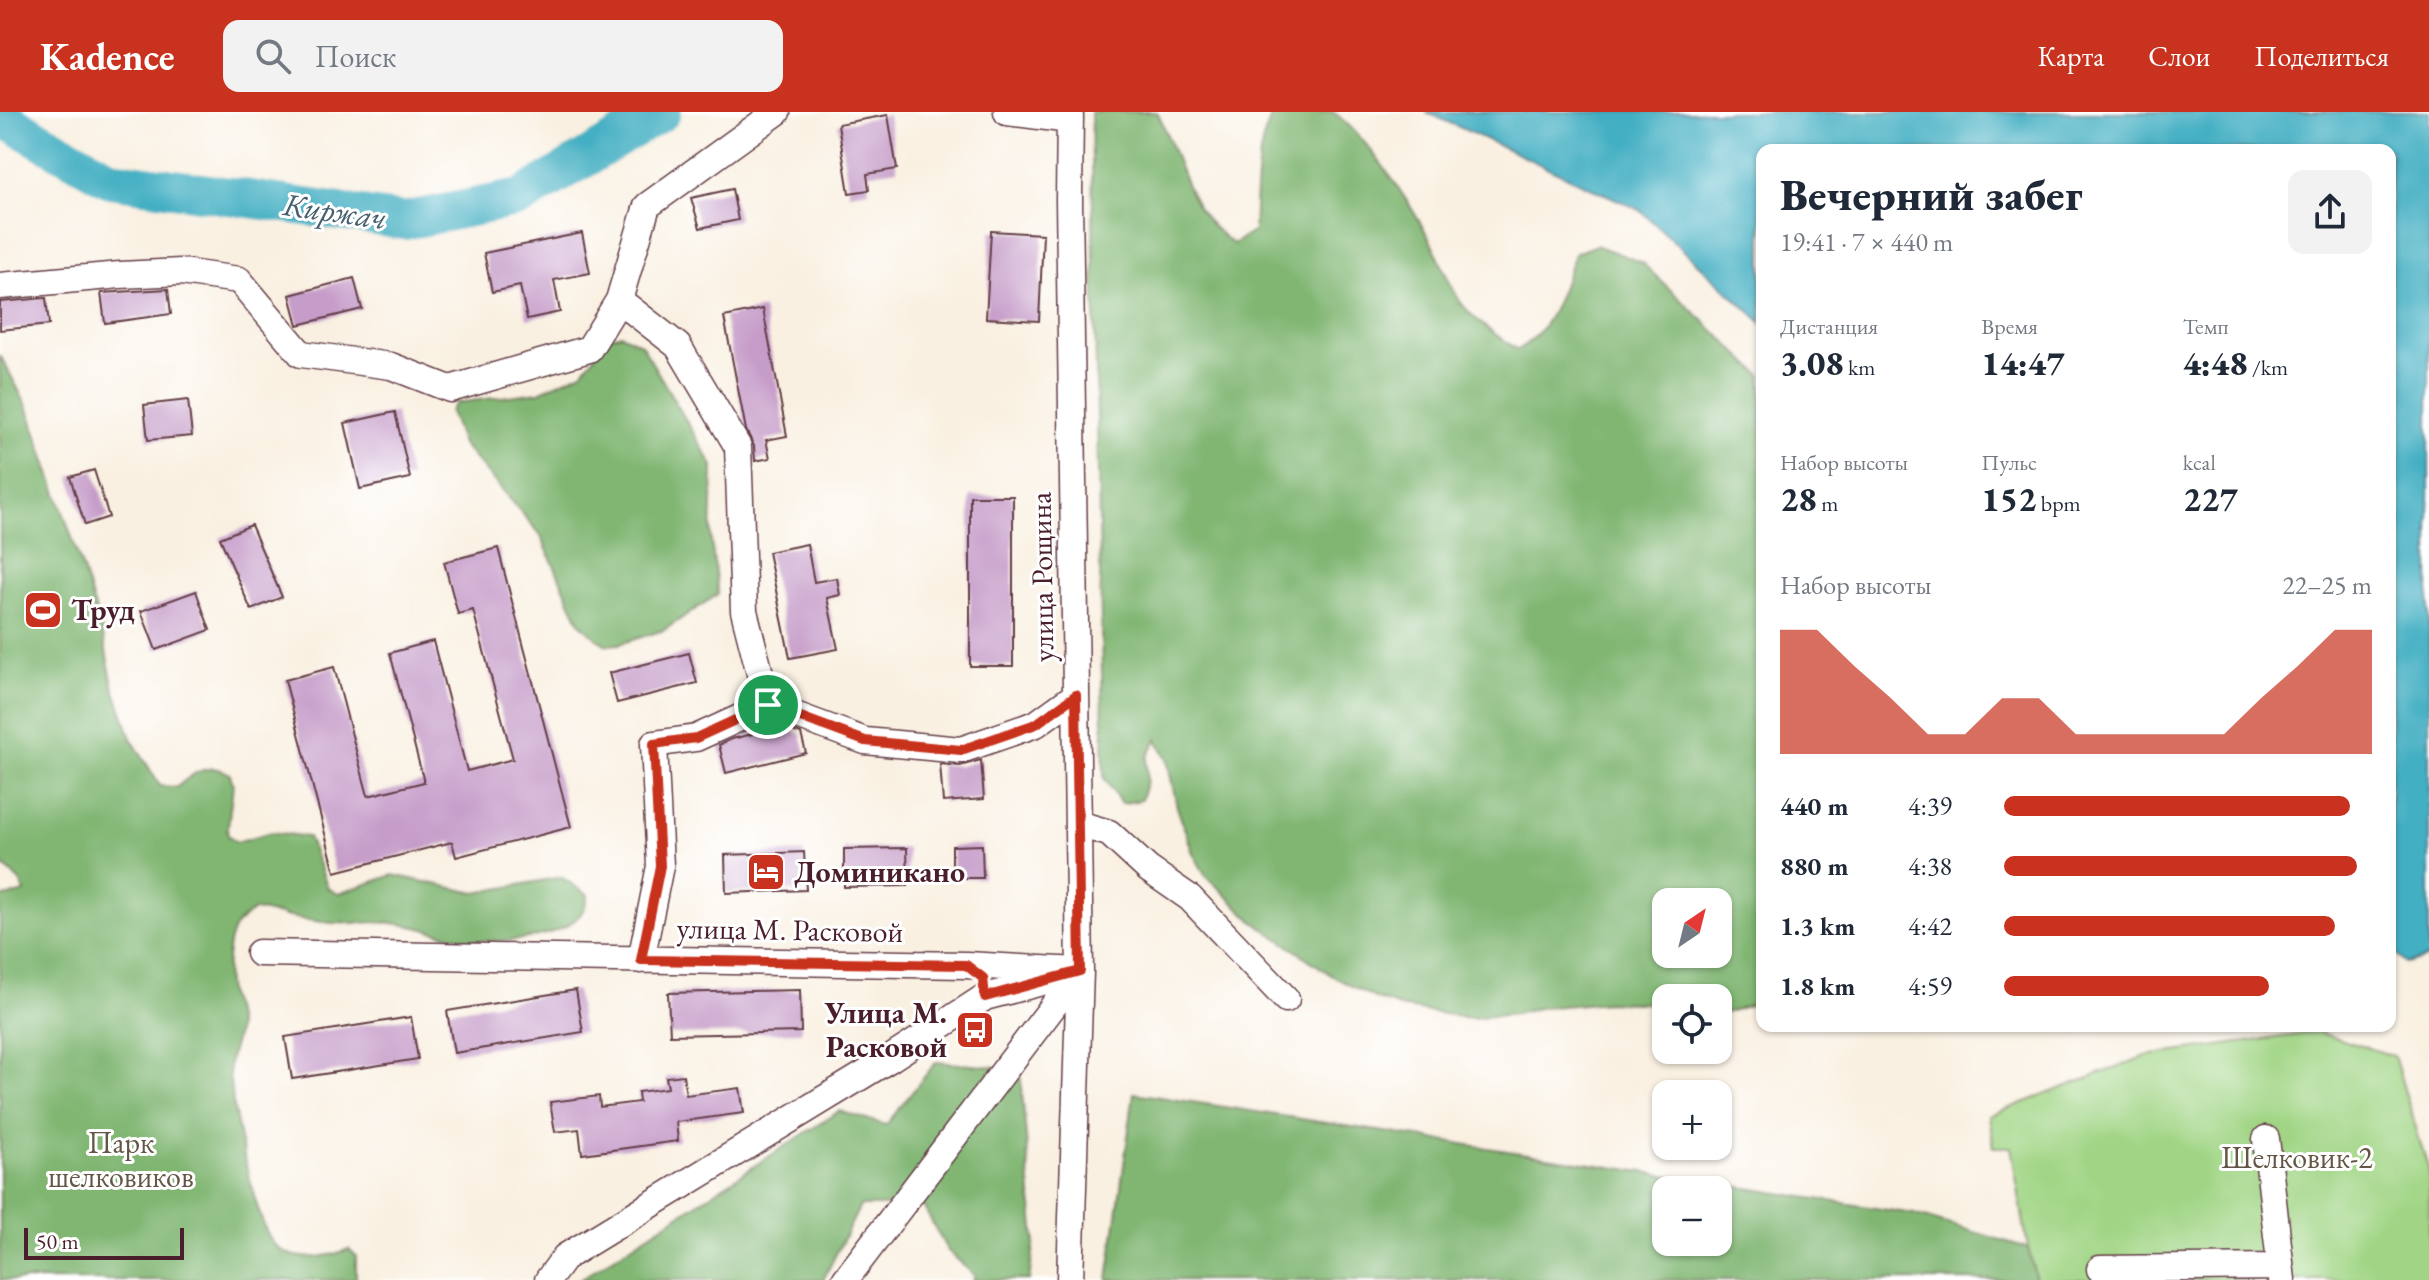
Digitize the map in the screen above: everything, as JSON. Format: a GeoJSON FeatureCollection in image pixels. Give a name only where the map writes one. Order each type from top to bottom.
{"type":"FeatureCollection","features":[{"type":"Feature","properties":{"kind":"street"},"geometry":{"type":"LineString","coordinates":[[0,286],[181,272],[239,280],[301,354],[391,366],[450,389],[589,349],[619,300],[647,206],[777,112]]}},
{"type":"Feature","properties":{"kind":"street"},"geometry":{"type":"LineString","coordinates":[[1007,112],[1070,116]]}},
{"type":"Feature","properties":{"kind":"street","name":"улица Рощина"},"geometry":{"type":"LineString","coordinates":[[1070,116],[1080,971],[1070,1280]]}},
{"type":"Feature","properties":{"kind":"street"},"geometry":{"type":"LineString","coordinates":[[619,300],[678,346],[738,447],[744,611],[768,705]]}},
{"type":"Feature","properties":{"kind":"street"},"geometry":{"type":"LineString","coordinates":[[641,960],[660,866],[654,744],[696,738],[768,705],[865,741],[961,750],[1036,724],[1076,695]]}},
{"type":"Feature","properties":{"kind":"street"},"geometry":{"type":"LineString","coordinates":[[1078,824],[1109,833],[1148,869],[1190,898],[1286,999]]}},
{"type":"Feature","properties":{"kind":"street","name":"улица М. Расковой"},"geometry":{"type":"LineString","coordinates":[[259,953],[966,965],[1080,971]]}},
{"type":"Feature","properties":{"kind":"street"},"geometry":{"type":"LineString","coordinates":[[966,965],[983,978],[985,997]]}},
{"type":"Feature","properties":{"kind":"street"},"geometry":{"type":"LineString","coordinates":[[548,1280],[565,1257],[888,1060],[985,997],[1080,971]]}},
{"type":"Feature","properties":{"kind":"street"},"geometry":{"type":"LineString","coordinates":[[845,1280],[1080,971]]}},
{"type":"Feature","properties":{"kind":"street"},"geometry":{"type":"LineString","coordinates":[[2100,1269],[2281,1274],[2266,1139]]}},
{"type":"Feature","properties":{"kind":"green space"},"geometry":{"type":"Polygon","coordinates":[[[1091,112],[1157,112],[1194,200],[1217,231],[1233,244],[1254,231],[1260,154],[1274,112],[1333,112],[1373,152],[1399,188],[1429,238],[1462,304],[1481,324],[1518,350],[1548,320],[1575,253],[1596,245],[1641,262],[1756,370],[1756,1003],[1732,1011],[1732,984],[1652,984],[1652,1004],[1608,1002],[1470,1018],[1399,1007],[1334,977],[1253,921],[1205,875],[1193,853],[1177,807],[1167,759],[1157,739],[1147,758],[1147,780],[1141,800],[1121,804],[1104,778],[1091,112]]]}},
{"type":"Feature","properties":{"kind":"green space"},"geometry":{"type":"Polygon","coordinates":[[[621,334],[641,344],[713,466],[711,541],[718,594],[664,630],[607,645],[580,623],[540,534],[462,444],[450,412],[456,403],[539,392],[582,372],[610,337],[621,334]]]}},
{"type":"Feature","properties":{"kind":"green space","name":"Парк шелковиков"},"geometry":{"type":"Polygon","coordinates":[[[0,355],[27,406],[84,573],[102,631],[113,685],[131,738],[160,786],[177,787],[202,770],[222,770],[230,774],[233,785],[227,834],[236,842],[272,832],[308,837],[328,888],[338,894],[393,875],[476,893],[561,877],[588,895],[583,910],[572,922],[557,930],[539,936],[500,941],[467,939],[399,924],[323,922],[254,910],[236,926],[228,948],[227,968],[229,996],[237,1023],[229,1063],[230,1083],[238,1132],[259,1212],[274,1244],[290,1254],[320,1257],[349,1249],[356,1256],[356,1280],[0,1280],[0,898],[25,892],[20,881],[0,862],[0,355]]]}},
{"type":"Feature","properties":{"kind":"green space","name":"Шелковик-2"},"geometry":{"type":"Polygon","coordinates":[[[2317,1032],[2394,1056],[2429,1171],[2429,1280],[2036,1280],[2011,1147],[1994,1147],[1989,1116],[2146,1056],[2317,1032]]]}},
{"type":"Feature","properties":{"kind":"green space"},"geometry":{"type":"Polygon","coordinates":[[[936,1062],[1020,1069],[1035,1240],[1029,1280],[973,1280],[975,1276],[947,1250],[923,1206],[860,1206],[823,1280],[579,1280],[839,1111],[886,1125],[936,1062]]]}},
{"type":"Feature","properties":{"kind":"green space"},"geometry":{"type":"Polygon","coordinates":[[[1134,1093],[1669,1176],[1652,1176],[1652,1256],[1732,1256],[1732,1186],[1914,1214],[2028,1248],[2036,1280],[1108,1280],[1134,1093]]]}},
{"type":"Feature","properties":{"kind":"water"},"geometry":{"type":"Polygon","coordinates":[[[1426,112],[2429,112],[2429,957],[2406,964],[2396,954],[2396,144],[1756,144],[1756,317],[1640,210],[1426,112]]]}},
{"type":"Feature","properties":{"kind":"building"},"geometry":{"type":"Polygon","coordinates":[[[888,115],[897,169],[867,174],[869,190],[849,193],[838,124],[888,115]]]}},
{"type":"Feature","properties":{"kind":"building"},"geometry":{"type":"Polygon","coordinates":[[[732,189],[738,220],[700,228],[691,198],[732,189]]]}},
{"type":"Feature","properties":{"kind":"building"},"geometry":{"type":"Polygon","coordinates":[[[991,231],[1043,234],[1039,321],[986,318],[991,231]]]}},
{"type":"Feature","properties":{"kind":"building"},"geometry":{"type":"Polygon","coordinates":[[[582,233],[590,273],[554,280],[560,312],[527,319],[520,286],[492,292],[484,253],[582,233]]]}},
{"type":"Feature","properties":{"kind":"building"},"geometry":{"type":"Polygon","coordinates":[[[354,278],[362,309],[298,325],[290,295],[354,278]]]}},
{"type":"Feature","properties":{"kind":"building"},"geometry":{"type":"Polygon","coordinates":[[[168,289],[171,314],[105,323],[101,293],[168,289]]]}},
{"type":"Feature","properties":{"kind":"building"},"geometry":{"type":"Polygon","coordinates":[[[46,298],[49,325],[0,330],[0,302],[46,298]]]}},
{"type":"Feature","properties":{"kind":"building"},"geometry":{"type":"Polygon","coordinates":[[[763,309],[787,436],[766,440],[770,458],[755,461],[724,317],[763,309]]]}},
{"type":"Feature","properties":{"kind":"building"},"geometry":{"type":"Polygon","coordinates":[[[188,400],[192,436],[148,440],[144,405],[188,400]]]}},
{"type":"Feature","properties":{"kind":"building"},"geometry":{"type":"Polygon","coordinates":[[[395,412],[410,478],[360,489],[345,423],[395,412]]]}},
{"type":"Feature","properties":{"kind":"building"},"geometry":{"type":"Polygon","coordinates":[[[94,470],[109,517],[85,525],[70,477],[94,470]]]}},
{"type":"Feature","properties":{"kind":"building"},"geometry":{"type":"Polygon","coordinates":[[[970,496],[1013,496],[1013,666],[970,666],[970,496]]]}},
{"type":"Feature","properties":{"kind":"building"},"geometry":{"type":"Polygon","coordinates":[[[251,525],[282,597],[251,610],[220,538],[251,525]]]}},
{"type":"Feature","properties":{"kind":"building"},"geometry":{"type":"Polygon","coordinates":[[[807,544],[814,582],[837,578],[840,595],[827,598],[838,649],[790,658],[768,552],[807,544]]]}},
{"type":"Feature","properties":{"kind":"building"},"geometry":{"type":"Polygon","coordinates":[[[498,548],[571,827],[456,857],[452,842],[335,872],[285,680],[334,667],[368,796],[424,782],[390,653],[433,641],[467,771],[513,759],[473,610],[458,614],[444,562],[498,548]]]}},
{"type":"Feature","properties":{"kind":"building"},"geometry":{"type":"Polygon","coordinates":[[[196,591],[210,630],[156,650],[141,611],[196,591]]]}},
{"type":"Feature","properties":{"kind":"building"},"geometry":{"type":"Polygon","coordinates":[[[689,653],[697,683],[617,703],[609,673],[689,653]]]}},
{"type":"Feature","properties":{"kind":"building"},"geometry":{"type":"Polygon","coordinates":[[[781,727],[801,734],[806,753],[726,773],[719,745],[781,727]]]}},
{"type":"Feature","properties":{"kind":"building"},"geometry":{"type":"Polygon","coordinates":[[[981,760],[984,799],[943,802],[940,764],[960,766],[981,760]]]}},
{"type":"Feature","properties":{"kind":"building"},"geometry":{"type":"Polygon","coordinates":[[[982,845],[983,878],[952,878],[952,846],[982,845]]]}},
{"type":"Feature","properties":{"kind":"building"},"geometry":{"type":"Polygon","coordinates":[[[907,848],[908,886],[844,887],[844,849],[907,848]]]}},
{"type":"Feature","properties":{"kind":"building"},"geometry":{"type":"Polygon","coordinates":[[[804,852],[806,890],[726,893],[725,855],[804,852]]]}},
{"type":"Feature","properties":{"kind":"building"},"geometry":{"type":"Polygon","coordinates":[[[576,990],[583,1032],[454,1053],[447,1011],[576,990]]]}},
{"type":"Feature","properties":{"kind":"building"},"geometry":{"type":"Polygon","coordinates":[[[800,990],[801,1032],[670,1035],[668,993],[800,990]]]}},
{"type":"Feature","properties":{"kind":"building"},"geometry":{"type":"Polygon","coordinates":[[[411,1017],[418,1059],[292,1079],[285,1037],[411,1017]]]}},
{"type":"Feature","properties":{"kind":"building"},"geometry":{"type":"Polygon","coordinates":[[[683,1075],[686,1095],[740,1088],[744,1113],[676,1122],[678,1141],[582,1154],[579,1129],[555,1132],[550,1102],[599,1096],[600,1107],[639,1102],[638,1092],[668,1088],[666,1077],[683,1075]]]}},
{"type":"Feature","properties":{"kind":"waterway","name":"Киржач"},"geometry":{"type":"LineString","coordinates":[[0,117],[110,179],[404,221],[520,198],[662,112]]}},
{"type":"Feature","properties":{"kind":"place","name":"Труд"},"geometry":{"type":"Point","coordinates":[43,610]}},
{"type":"Feature","properties":{"kind":"place","name":"Доминикано"},"geometry":{"type":"Point","coordinates":[766,872]}},
{"type":"Feature","properties":{"kind":"place","name":"Улица М. Расковой"},"geometry":{"type":"Point","coordinates":[975,1030]}},
{"type":"Feature","properties":{"kind":"route"},"geometry":{"type":"LineString","coordinates":[[1076,695],[1080,971],[985,997],[983,978],[966,965],[641,960],[660,866],[654,744],[696,738],[768,705],[865,741],[961,750],[1036,724],[1076,695]]}}]}
